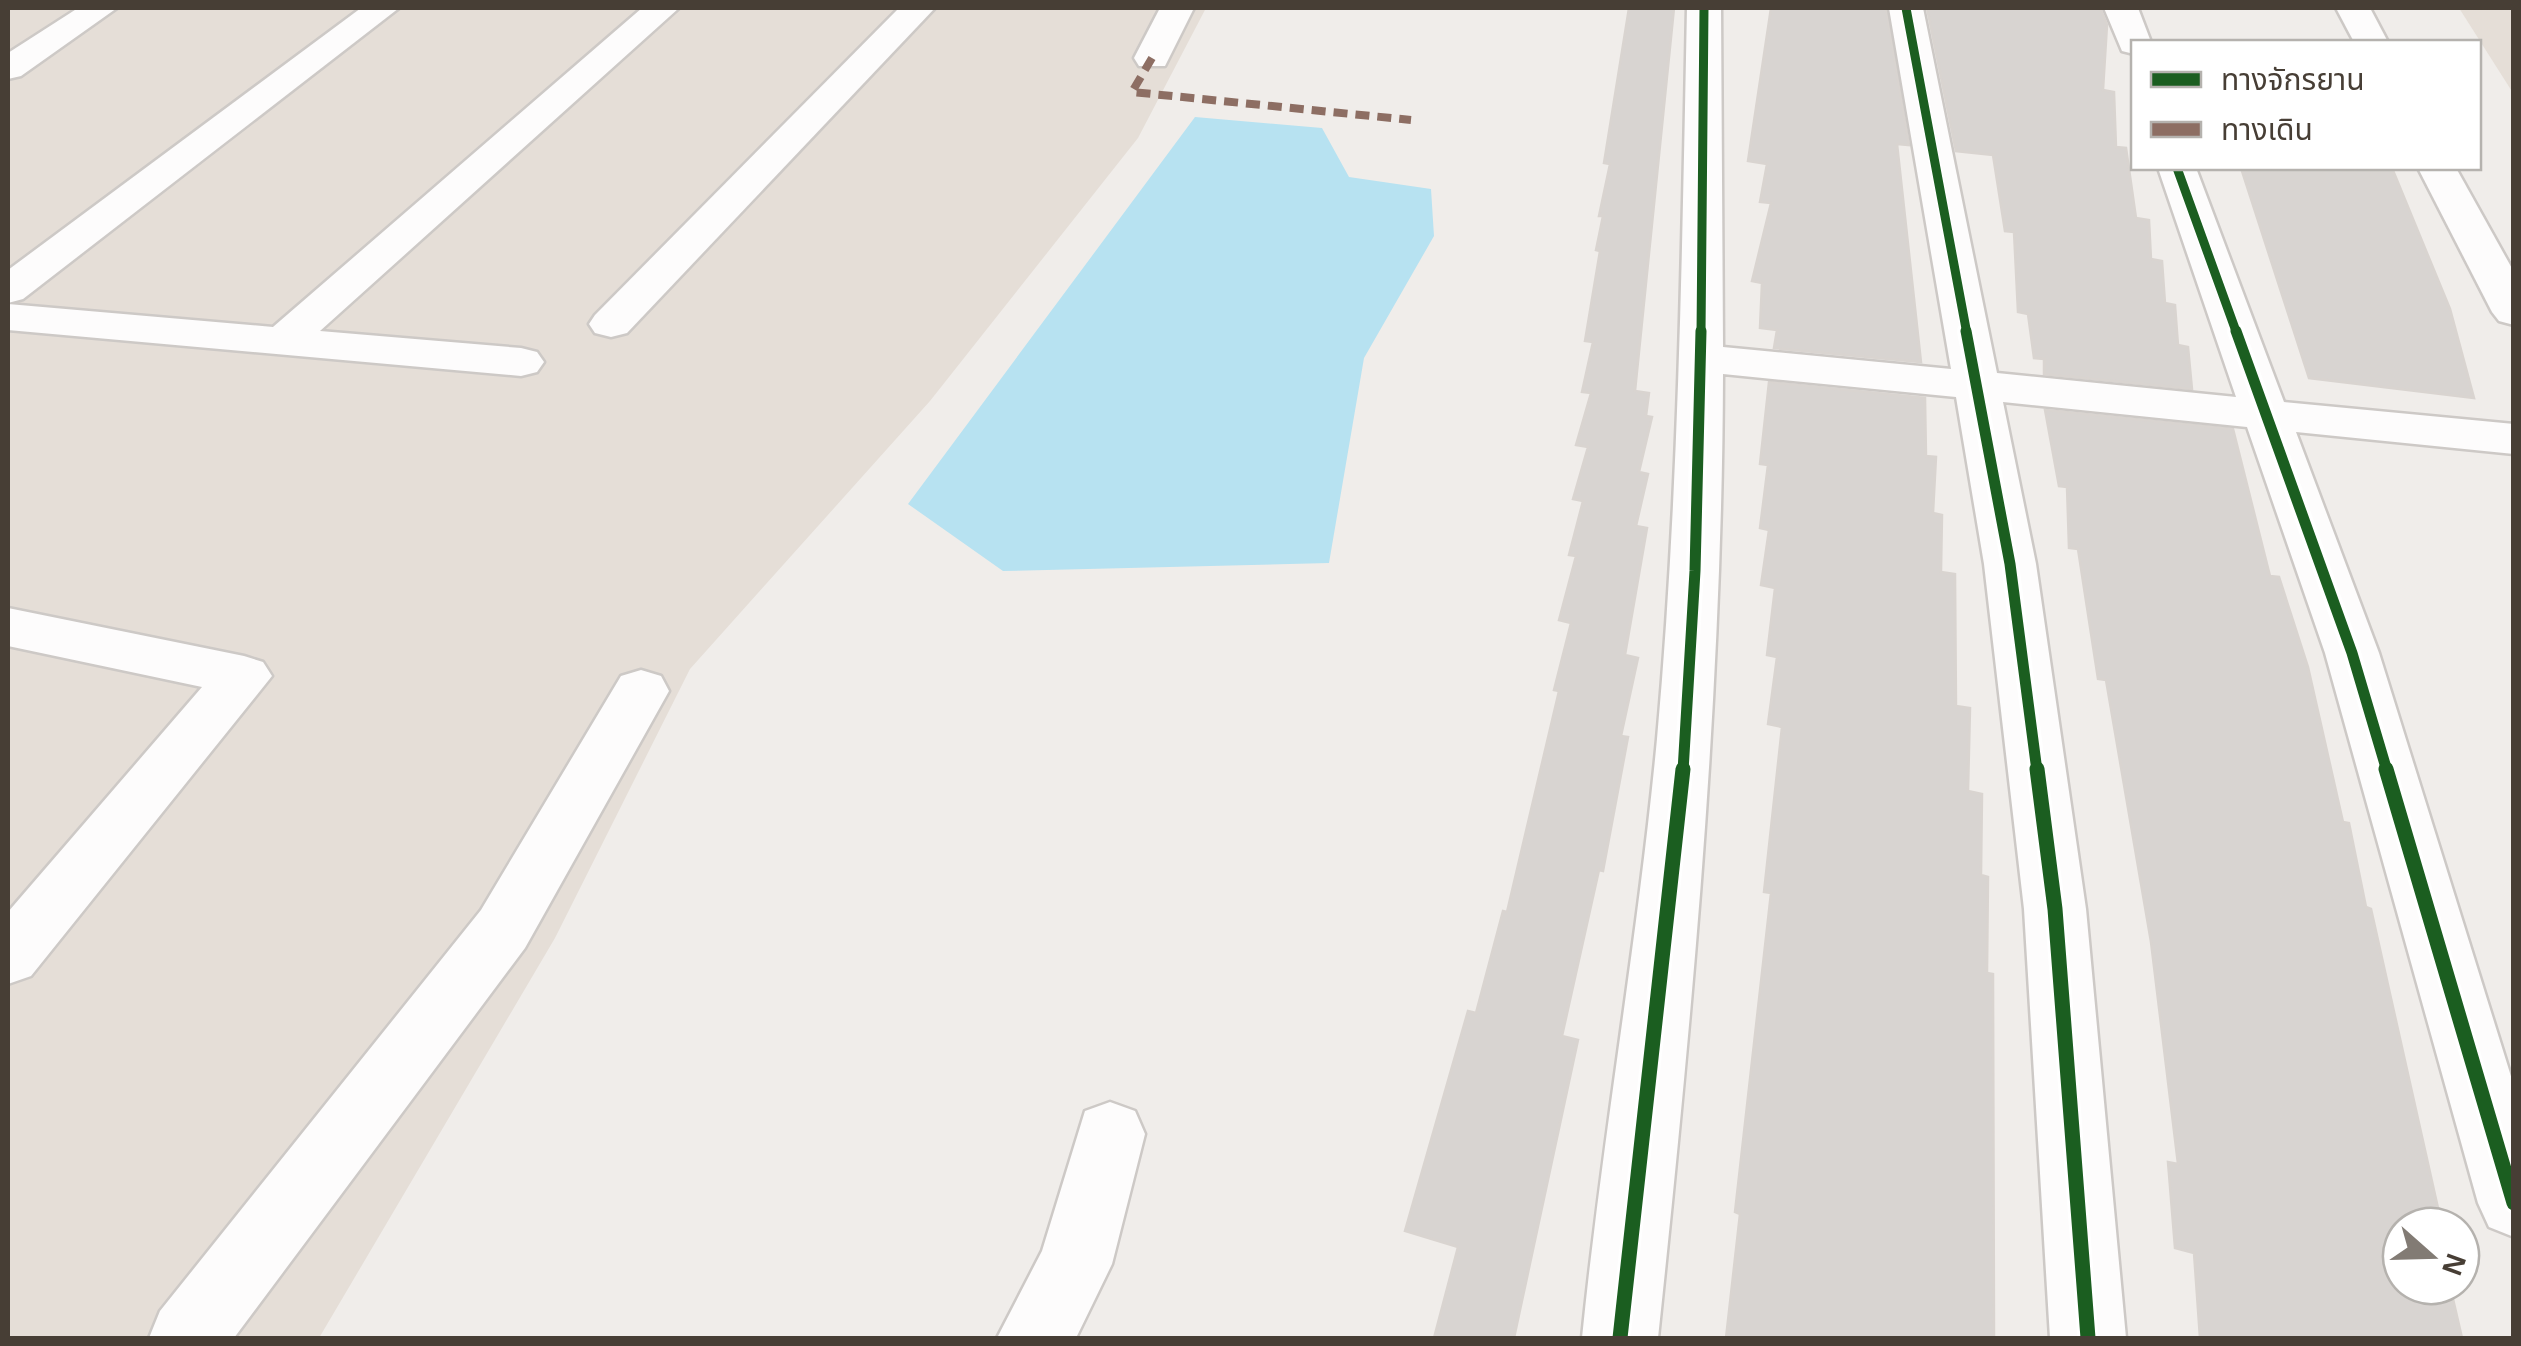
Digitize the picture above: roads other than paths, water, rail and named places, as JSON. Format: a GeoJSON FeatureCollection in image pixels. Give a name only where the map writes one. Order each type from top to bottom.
{"type":"FeatureCollection","features":[{"type":"Feature","properties":{"kind":"street"},"geometry":{"type":"LineString","coordinates":[[8,68],[100,8]]}},
{"type":"Feature","properties":{"kind":"street"},"geometry":{"type":"LineString","coordinates":[[8,290],[382,8]]}},
{"type":"Feature","properties":{"kind":"street"},"geometry":{"type":"LineString","coordinates":[[283,341],[662,8]]}},
{"type":"Feature","properties":{"kind":"street"},"geometry":{"type":"LineString","coordinates":[[611,324],[918,8]]}},
{"type":"Feature","properties":{"kind":"street"},"geometry":{"type":"LineString","coordinates":[[1152,58],[1177,8]]}},
{"type":"Feature","properties":{"kind":"street"},"geometry":{"type":"LineString","coordinates":[[1620,1338],[1661,991],[1691,654],[1701,358],[1704,8]]}},
{"type":"Feature","properties":{"kind":"street"},"geometry":{"type":"LineString","coordinates":[[1906,8],[2010,564],[2055,909],[2088,1338]]}},
{"type":"Feature","properties":{"kind":"street"},"geometry":{"type":"LineString","coordinates":[[2121,8],[2133,40]]}},
{"type":"Feature","properties":{"kind":"street"},"geometry":{"type":"LineString","coordinates":[[2353,8],[2371,40]]}},
{"type":"Feature","properties":{"kind":"street"},"geometry":{"type":"LineString","coordinates":[[2178,170],[2352,654],[2514,1203]]}},
{"type":"Feature","properties":{"kind":"street"},"geometry":{"type":"LineString","coordinates":[[2438,170],[2514,312]]}},
{"type":"Feature","properties":{"kind":"street"},"geometry":{"type":"LineString","coordinates":[[8,317],[521,362]]}},
{"type":"Feature","properties":{"kind":"street"},"geometry":{"type":"LineString","coordinates":[[1701,358],[2514,439]]}},
{"type":"Feature","properties":{"kind":"street"},"geometry":{"type":"LineString","coordinates":[[8,627],[244,676],[8,957]]}},
{"type":"Feature","properties":{"kind":"street"},"geometry":{"type":"LineString","coordinates":[[187,1338],[504,928],[641,691]]}},
{"type":"Feature","properties":{"kind":"street"},"geometry":{"type":"LineString","coordinates":[[1034,1338],[1075,1264],[1110,1134]]}},
{"type":"Feature","properties":{"kind":"water"},"geometry":{"type":"Polygon","coordinates":[[[1195,117],[1322,128],[1349,177],[1431,189],[1434,236],[1364,358],[1329,563],[1003,571],[908,504],[1195,117]]]}}]}
